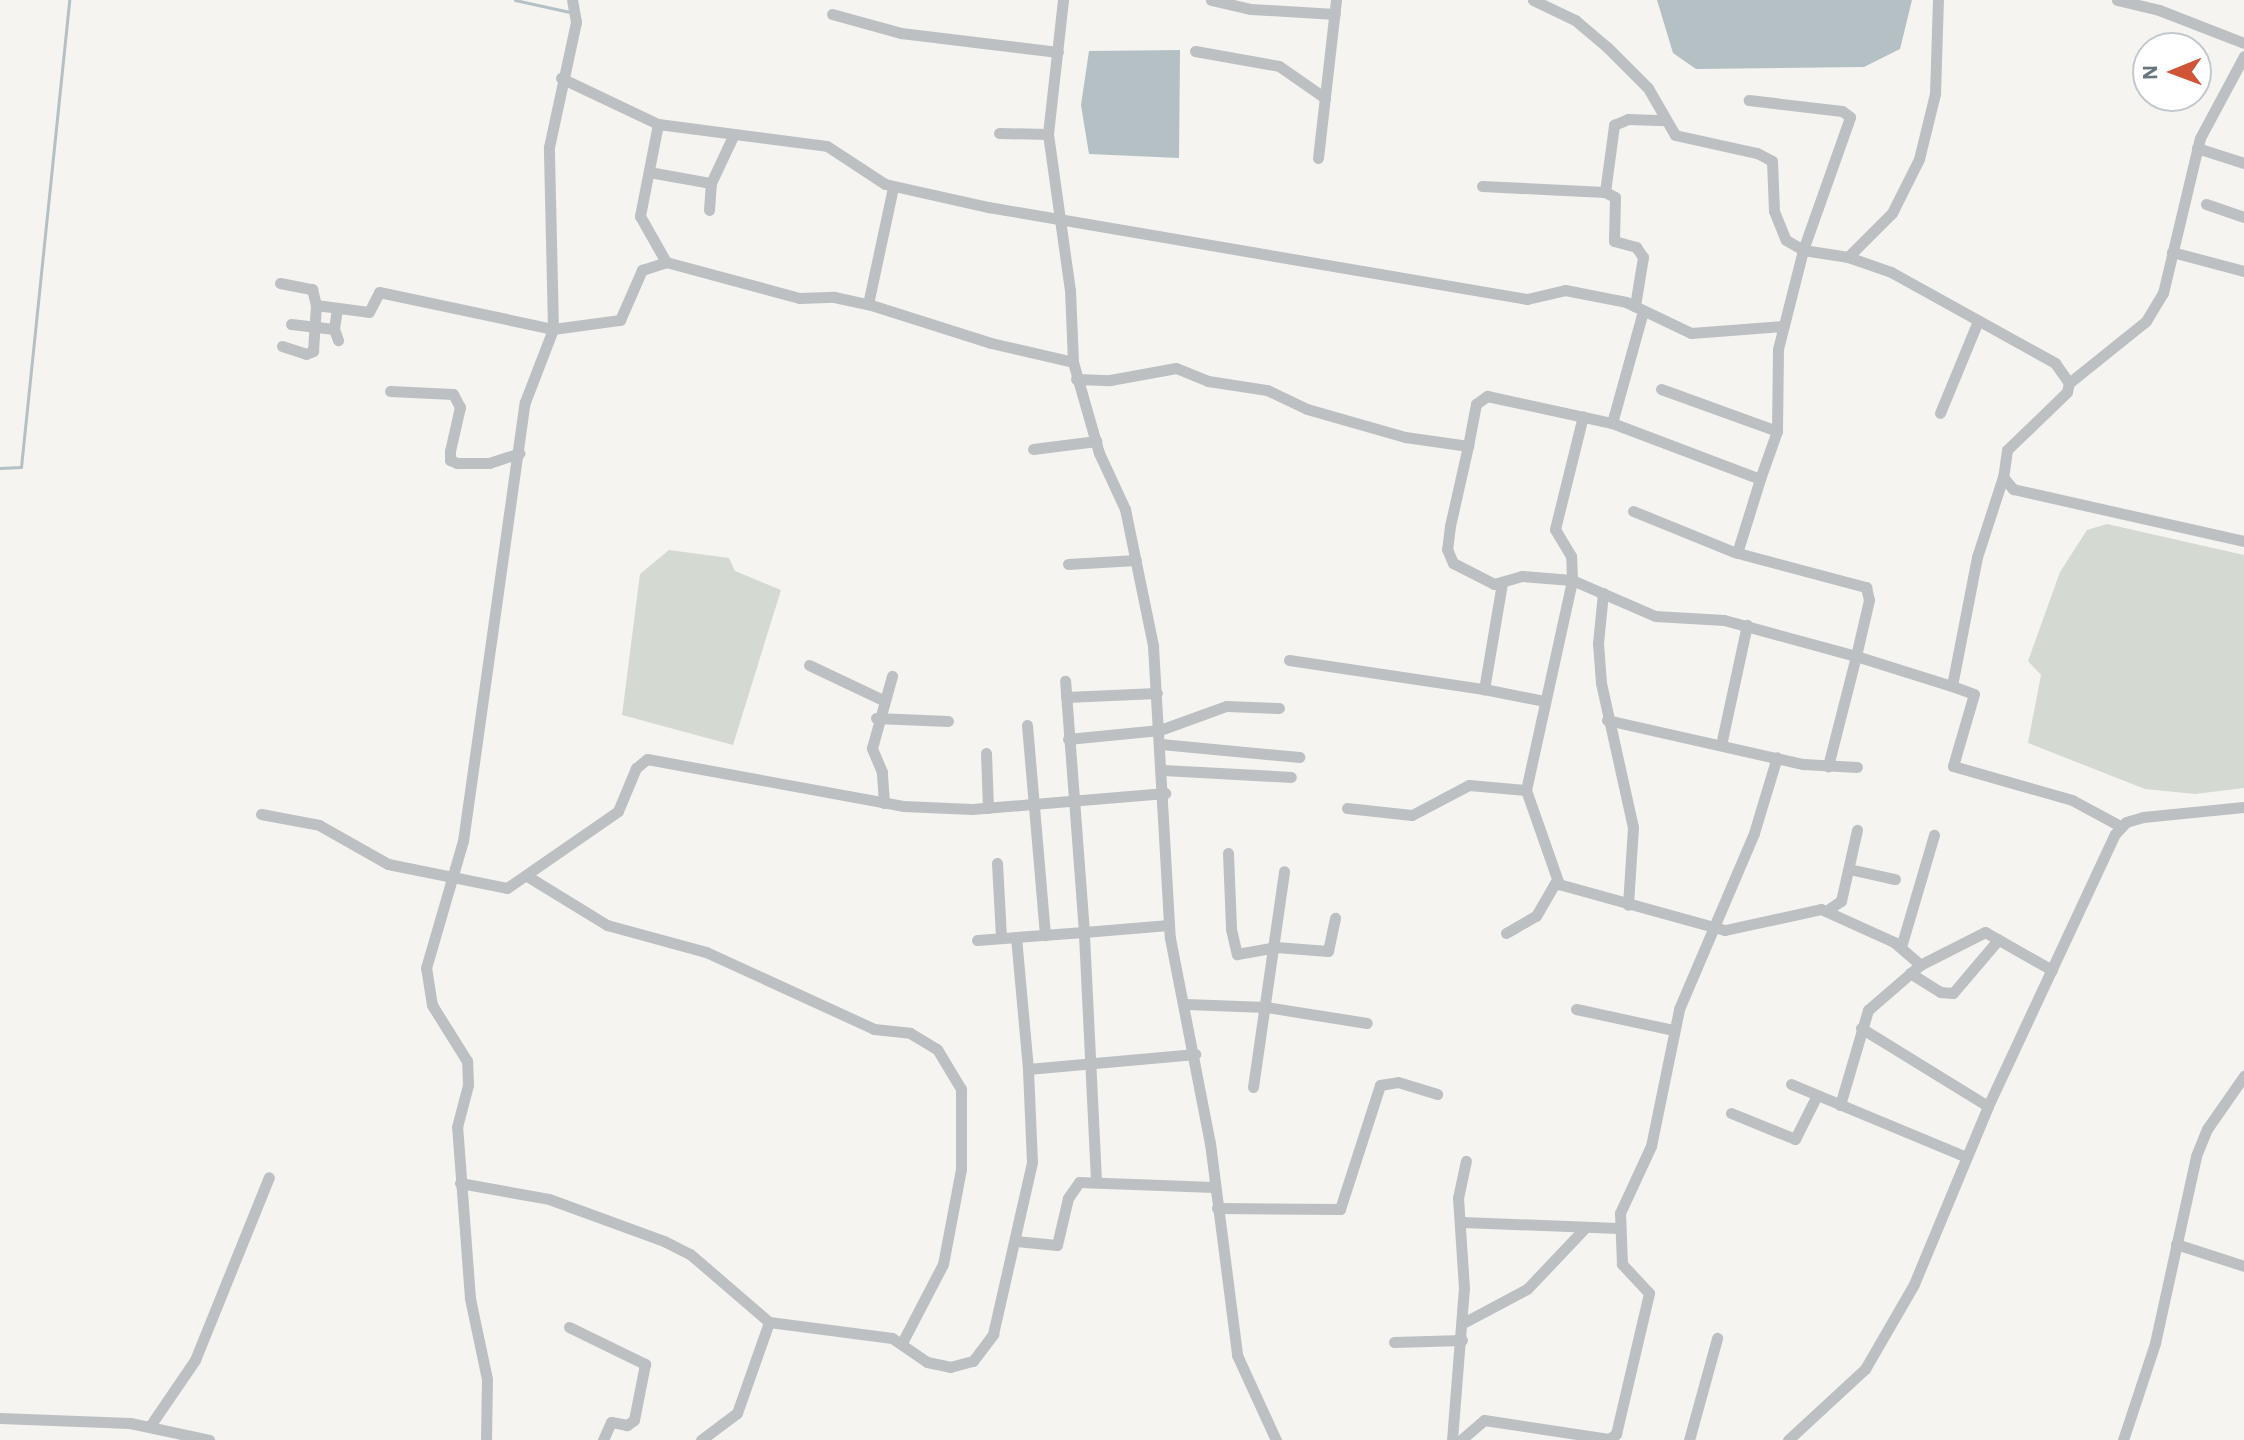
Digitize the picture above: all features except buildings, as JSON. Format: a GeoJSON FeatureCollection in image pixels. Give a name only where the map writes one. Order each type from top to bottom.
{"type":"FeatureCollection","features":[{"type":"Feature","properties":{"kind":"street"},"geometry":{"type":"LineString","coordinates":[[1063,0],[1048,134],[1061,219],[1073,362],[1096,441],[1125,509],[1136,560],[1157,693],[1165,793],[1169,925],[1195,1054],[1237,1355],[1276,1440]]}},
{"type":"Feature","properties":{"kind":"street"},"geometry":{"type":"LineString","coordinates":[[1211,0],[1251,9],[1335,14]]}},
{"type":"Feature","properties":{"kind":"street"},"geometry":{"type":"LineString","coordinates":[[1318,158],[1336,0]]}},
{"type":"Feature","properties":{"kind":"street"},"geometry":{"type":"LineString","coordinates":[[1533,0],[1575,20],[1607,47],[1648,88],[1665,120],[1687,141],[1757,153],[1772,161],[1779,227],[1786,240],[1803,250],[1848,257],[1891,272],[2055,363],[2069,383]]}},
{"type":"Feature","properties":{"kind":"street"},"geometry":{"type":"LineString","coordinates":[[1848,257],[1892,213],[1919,159],[1935,94],[1938,0]]}},
{"type":"Feature","properties":{"kind":"street"},"geometry":{"type":"LineString","coordinates":[[2117,0],[2159,10],[2244,43]]}},
{"type":"Feature","properties":{"kind":"street"},"geometry":{"type":"LineString","coordinates":[[486,1440],[487,1379],[470,1298],[457,1127],[468,1085],[467,1061],[432,1005],[426,968],[455,879],[525,402],[553,329],[549,147],[573,7]]}},
{"type":"Feature","properties":{"kind":"street"},"geometry":{"type":"LineString","coordinates":[[832,14],[901,33],[1058,52]]}},
{"type":"Feature","properties":{"kind":"street"},"geometry":{"type":"LineString","coordinates":[[1195,51],[1279,66],[1325,98]]}},
{"type":"Feature","properties":{"kind":"street"},"geometry":{"type":"LineString","coordinates":[[1952,686],[1977,557],[2003,477],[2007,450],[2059,403],[2069,383],[2146,321],[2163,293],[2197,148],[2244,56]]}},
{"type":"Feature","properties":{"kind":"street"},"geometry":{"type":"LineString","coordinates":[[561,78],[658,124],[827,146],[893,187],[1432,285],[1527,299],[1565,290],[1639,308],[1691,333],[1784,326]]}},
{"type":"Feature","properties":{"kind":"street"},"geometry":{"type":"LineString","coordinates":[[1737,553],[1777,431],[1775,371],[1803,250],[1850,117],[1842,111],[1749,100]]}},
{"type":"Feature","properties":{"kind":"street"},"geometry":{"type":"LineString","coordinates":[[1605,192],[1614,125],[1628,119],[1665,120]]}},
{"type":"Feature","properties":{"kind":"street"},"geometry":{"type":"LineString","coordinates":[[658,124],[640,216],[666,262]]}},
{"type":"Feature","properties":{"kind":"street"},"geometry":{"type":"LineString","coordinates":[[999,133],[1048,134]]}},
{"type":"Feature","properties":{"kind":"street"},"geometry":{"type":"LineString","coordinates":[[709,210],[711,183],[734,134]]}},
{"type":"Feature","properties":{"kind":"street"},"geometry":{"type":"LineString","coordinates":[[2197,148],[2244,163]]}},
{"type":"Feature","properties":{"kind":"street"},"geometry":{"type":"LineString","coordinates":[[649,172],[711,183]]}},
{"type":"Feature","properties":{"kind":"street"},"geometry":{"type":"LineString","coordinates":[[1482,186],[1605,192],[1615,197],[1614,241],[1636,247],[1643,257],[1639,308],[1612,423]]}},
{"type":"Feature","properties":{"kind":"street"},"geometry":{"type":"LineString","coordinates":[[868,304],[893,187]]}},
{"type":"Feature","properties":{"kind":"street"},"geometry":{"type":"LineString","coordinates":[[2206,204],[2244,217]]}},
{"type":"Feature","properties":{"kind":"street"},"geometry":{"type":"LineString","coordinates":[[2172,252],[2244,271]]}},
{"type":"Feature","properties":{"kind":"street"},"geometry":{"type":"LineString","coordinates":[[316,305],[369,312],[379,292],[553,329],[620,320],[642,270],[666,262],[799,298],[834,297],[868,304],[977,340],[1073,362]]}},
{"type":"Feature","properties":{"kind":"street"},"geometry":{"type":"LineString","coordinates":[[280,283],[312,289],[316,305],[313,351],[306,354],[282,346]]}},
{"type":"Feature","properties":{"kind":"street"},"geometry":{"type":"LineString","coordinates":[[291,324],[336,334],[337,308]]}},
{"type":"Feature","properties":{"kind":"street"},"geometry":{"type":"LineString","coordinates":[[1940,413],[1978,321]]}},
{"type":"Feature","properties":{"kind":"street"},"geometry":{"type":"LineString","coordinates":[[1076,379],[1110,380],[1176,368],[1208,381],[1267,390],[1307,409],[1405,437],[1468,446]]}},
{"type":"Feature","properties":{"kind":"street"},"geometry":{"type":"LineString","coordinates":[[1661,389],[1777,431]]}},
{"type":"Feature","properties":{"kind":"street"},"geometry":{"type":"LineString","coordinates":[[390,391],[453,394],[460,407],[450,460],[457,463],[489,463],[519,453]]}},
{"type":"Feature","properties":{"kind":"street"},"geometry":{"type":"LineString","coordinates":[[1760,479],[1612,423],[1487,396],[1476,404],[1447,549],[1459,568],[1477,579],[1502,583],[1522,576],[1572,580],[1655,616],[1747,625],[1974,694],[1953,766],[2072,800],[2120,826]]}},
{"type":"Feature","properties":{"kind":"street"},"geometry":{"type":"LineString","coordinates":[[1559,884],[1526,790],[1572,580],[1571,556],[1555,529],[1583,416]]}},
{"type":"Feature","properties":{"kind":"street"},"geometry":{"type":"LineString","coordinates":[[1033,449],[1096,441]]}},
{"type":"Feature","properties":{"kind":"street"},"geometry":{"type":"LineString","coordinates":[[2003,477],[2022,493],[2244,541]]}},
{"type":"Feature","properties":{"kind":"street"},"geometry":{"type":"LineString","coordinates":[[1633,511],[1737,553],[1866,587],[1869,600],[1828,766]]}},
{"type":"Feature","properties":{"kind":"street"},"geometry":{"type":"LineString","coordinates":[[1068,564],[1136,560]]}},
{"type":"Feature","properties":{"kind":"street"},"geometry":{"type":"LineString","coordinates":[[1484,689],[1502,583]]}},
{"type":"Feature","properties":{"kind":"street"},"geometry":{"type":"LineString","coordinates":[[1603,593],[1598,643],[1607,720],[1633,827],[1628,905]]}},
{"type":"Feature","properties":{"kind":"street"},"geometry":{"type":"LineString","coordinates":[[1721,745],[1747,625]]}},
{"type":"Feature","properties":{"kind":"street"},"geometry":{"type":"LineString","coordinates":[[1289,660],[1544,701]]}},
{"type":"Feature","properties":{"kind":"street"},"geometry":{"type":"LineString","coordinates":[[809,665],[881,699]]}},
{"type":"Feature","properties":{"kind":"street"},"geometry":{"type":"LineString","coordinates":[[884,803],[882,772],[872,748],[881,699],[892,676]]}},
{"type":"Feature","properties":{"kind":"street"},"geometry":{"type":"LineString","coordinates":[[1065,681],[1084,932],[1096,1180]]}},
{"type":"Feature","properties":{"kind":"street"},"geometry":{"type":"LineString","coordinates":[[1066,697],[1157,693]]}},
{"type":"Feature","properties":{"kind":"street"},"geometry":{"type":"LineString","coordinates":[[1068,739],[1160,730],[1226,706],[1279,708]]}},
{"type":"Feature","properties":{"kind":"street"},"geometry":{"type":"LineString","coordinates":[[876,718],[948,721]]}},
{"type":"Feature","properties":{"kind":"street"},"geometry":{"type":"LineString","coordinates":[[1607,720],[1777,757],[1828,766],[1857,767]]}},
{"type":"Feature","properties":{"kind":"street"},"geometry":{"type":"LineString","coordinates":[[1027,725],[1045,935]]}},
{"type":"Feature","properties":{"kind":"street"},"geometry":{"type":"LineString","coordinates":[[1161,744],[1299,757]]}},
{"type":"Feature","properties":{"kind":"street"},"geometry":{"type":"LineString","coordinates":[[986,753],[988,808]]}},
{"type":"Feature","properties":{"kind":"street"},"geometry":{"type":"LineString","coordinates":[[1461,1440],[1484,1420],[1614,1438],[1649,1293],[1622,1264],[1618,1228],[1651,1146],[1673,1030],[1715,928],[1777,757]]}},
{"type":"Feature","properties":{"kind":"street"},"geometry":{"type":"LineString","coordinates":[[261,814],[319,825],[388,864],[507,888],[618,811],[636,768],[647,759],[884,803],[988,808],[1165,793]]}},
{"type":"Feature","properties":{"kind":"street"},"geometry":{"type":"LineString","coordinates":[[1163,770],[1291,777]]}},
{"type":"Feature","properties":{"kind":"street"},"geometry":{"type":"LineString","coordinates":[[1347,808],[1412,815],[1469,785],[1526,790]]}},
{"type":"Feature","properties":{"kind":"street"},"geometry":{"type":"LineString","coordinates":[[1788,1440],[1865,1369],[1914,1284],[1988,1106],[2120,826],[2143,817],[2244,807]]}},
{"type":"Feature","properties":{"kind":"street"},"geometry":{"type":"LineString","coordinates":[[1826,911],[1841,901],[1857,830]]}},
{"type":"Feature","properties":{"kind":"street"},"geometry":{"type":"LineString","coordinates":[[1901,947],[1934,835]]}},
{"type":"Feature","properties":{"kind":"street"},"geometry":{"type":"LineString","coordinates":[[1228,853],[1233,950],[1257,954],[1276,947],[1328,951],[1335,918]]}},
{"type":"Feature","properties":{"kind":"street"},"geometry":{"type":"LineString","coordinates":[[997,863],[1001,938]]}},
{"type":"Feature","properties":{"kind":"street"},"geometry":{"type":"LineString","coordinates":[[1849,869],[1895,879]]}},
{"type":"Feature","properties":{"kind":"street"},"geometry":{"type":"LineString","coordinates":[[1253,1087],[1276,947],[1284,871]]}},
{"type":"Feature","properties":{"kind":"street"},"geometry":{"type":"LineString","coordinates":[[527,876],[607,925],[706,952],[874,1029],[910,1033],[937,1049],[961,1089],[961,1169],[943,1264],[903,1341]]}},
{"type":"Feature","properties":{"kind":"street"},"geometry":{"type":"LineString","coordinates":[[1506,933],[1532,920],[1549,887],[1559,884],[1715,928],[1739,929],[1789,913],[1826,911],[1901,947],[1920,965]]}},
{"type":"Feature","properties":{"kind":"street"},"geometry":{"type":"LineString","coordinates":[[977,940],[1169,925]]}},
{"type":"Feature","properties":{"kind":"street"},"geometry":{"type":"LineString","coordinates":[[1840,1105],[1868,1010],[1920,965],[1978,933],[1998,940],[2052,970]]}},
{"type":"Feature","properties":{"kind":"street"},"geometry":{"type":"LineString","coordinates":[[460,1183],[539,1196],[664,1241],[690,1254],[769,1322],[903,1341],[938,1365],[973,1361],[985,1351],[1015,1241],[1032,1162],[1028,1069],[1016,937]]}},
{"type":"Feature","properties":{"kind":"street"},"geometry":{"type":"LineString","coordinates":[[1910,973],[1940,992],[1953,993],[1998,940]]}},
{"type":"Feature","properties":{"kind":"street"},"geometry":{"type":"LineString","coordinates":[[1186,1004],[1266,1007],[1367,1023]]}},
{"type":"Feature","properties":{"kind":"street"},"geometry":{"type":"LineString","coordinates":[[1576,1009],[1673,1030]]}},
{"type":"Feature","properties":{"kind":"street"},"geometry":{"type":"LineString","coordinates":[[1861,1028],[1988,1106]]}},
{"type":"Feature","properties":{"kind":"street"},"geometry":{"type":"LineString","coordinates":[[1028,1069],[1195,1054]]}},
{"type":"Feature","properties":{"kind":"street"},"geometry":{"type":"LineString","coordinates":[[2123,1440],[2149,1365],[2196,1156],[2207,1129],[2244,1076]]}},
{"type":"Feature","properties":{"kind":"street"},"geometry":{"type":"LineString","coordinates":[[1217,1208],[1340,1209],[1380,1085],[1398,1082],[1437,1094]]}},
{"type":"Feature","properties":{"kind":"street"},"geometry":{"type":"LineString","coordinates":[[1791,1084],[1966,1157]]}},
{"type":"Feature","properties":{"kind":"street"},"geometry":{"type":"LineString","coordinates":[[1731,1113],[1795,1139],[1817,1095]]}},
{"type":"Feature","properties":{"kind":"street"},"geometry":{"type":"LineString","coordinates":[[1452,1440],[1463,1323],[1462,1222],[1458,1198],[1466,1161]]}},
{"type":"Feature","properties":{"kind":"street"},"geometry":{"type":"LineString","coordinates":[[150,1426],[195,1360],[269,1177]]}},
{"type":"Feature","properties":{"kind":"street"},"geometry":{"type":"LineString","coordinates":[[1015,1241],[1057,1245],[1073,1186],[1096,1180],[1214,1187]]}},
{"type":"Feature","properties":{"kind":"street"},"geometry":{"type":"LineString","coordinates":[[1462,1222],[1618,1228]]}},
{"type":"Feature","properties":{"kind":"street"},"geometry":{"type":"LineString","coordinates":[[1463,1323],[1527,1289],[1584,1229]]}},
{"type":"Feature","properties":{"kind":"street"},"geometry":{"type":"LineString","coordinates":[[2176,1244],[2244,1266]]}},
{"type":"Feature","properties":{"kind":"street"},"geometry":{"type":"LineString","coordinates":[[701,1440],[737,1413],[769,1322]]}},
{"type":"Feature","properties":{"kind":"street"},"geometry":{"type":"LineString","coordinates":[[569,1327],[645,1364],[634,1420],[627,1425],[611,1422],[603,1440]]}},
{"type":"Feature","properties":{"kind":"street"},"geometry":{"type":"LineString","coordinates":[[1689,1440],[1717,1338]]}},
{"type":"Feature","properties":{"kind":"street"},"geometry":{"type":"LineString","coordinates":[[1394,1342],[1462,1340]]}},
{"type":"Feature","properties":{"kind":"street"},"geometry":{"type":"LineString","coordinates":[[0,1418],[150,1426],[209,1440]]}},
{"type":"Feature","properties":{"kind":"shaded area"},"geometry":{"type":"Polygon","coordinates":[[[1657,0],[1912,0],[1900,49],[1864,67],[1696,69],[1673,53],[1657,0]]]}},
{"type":"Feature","properties":{"kind":"shaded area"},"geometry":{"type":"Polygon","coordinates":[[[1180,50],[1179,158],[1089,154],[1081,105],[1089,51],[1180,50]]]}},
{"type":"Feature","properties":{"kind":"shaded area"},"geometry":{"type":"Polygon","coordinates":[[[2107,524],[2244,555],[2244,788],[2195,794],[2145,789],[2028,743],[2041,675],[2028,661],[2060,572],[2087,530],[2107,524]]]}},
{"type":"Feature","properties":{"kind":"shaded area"},"geometry":{"type":"Polygon","coordinates":[[[669,550],[729,558],[735,571],[781,590],[733,745],[622,715],[640,574],[669,550]]]}},
{"type":"Feature","properties":{"kind":"waterway"},"geometry":{"type":"LineString","coordinates":[[0,468],[21,467],[69,0]]}},
{"type":"Feature","properties":{"kind":"waterway"},"geometry":{"type":"LineString","coordinates":[[515,0],[570,12]]}}]}
